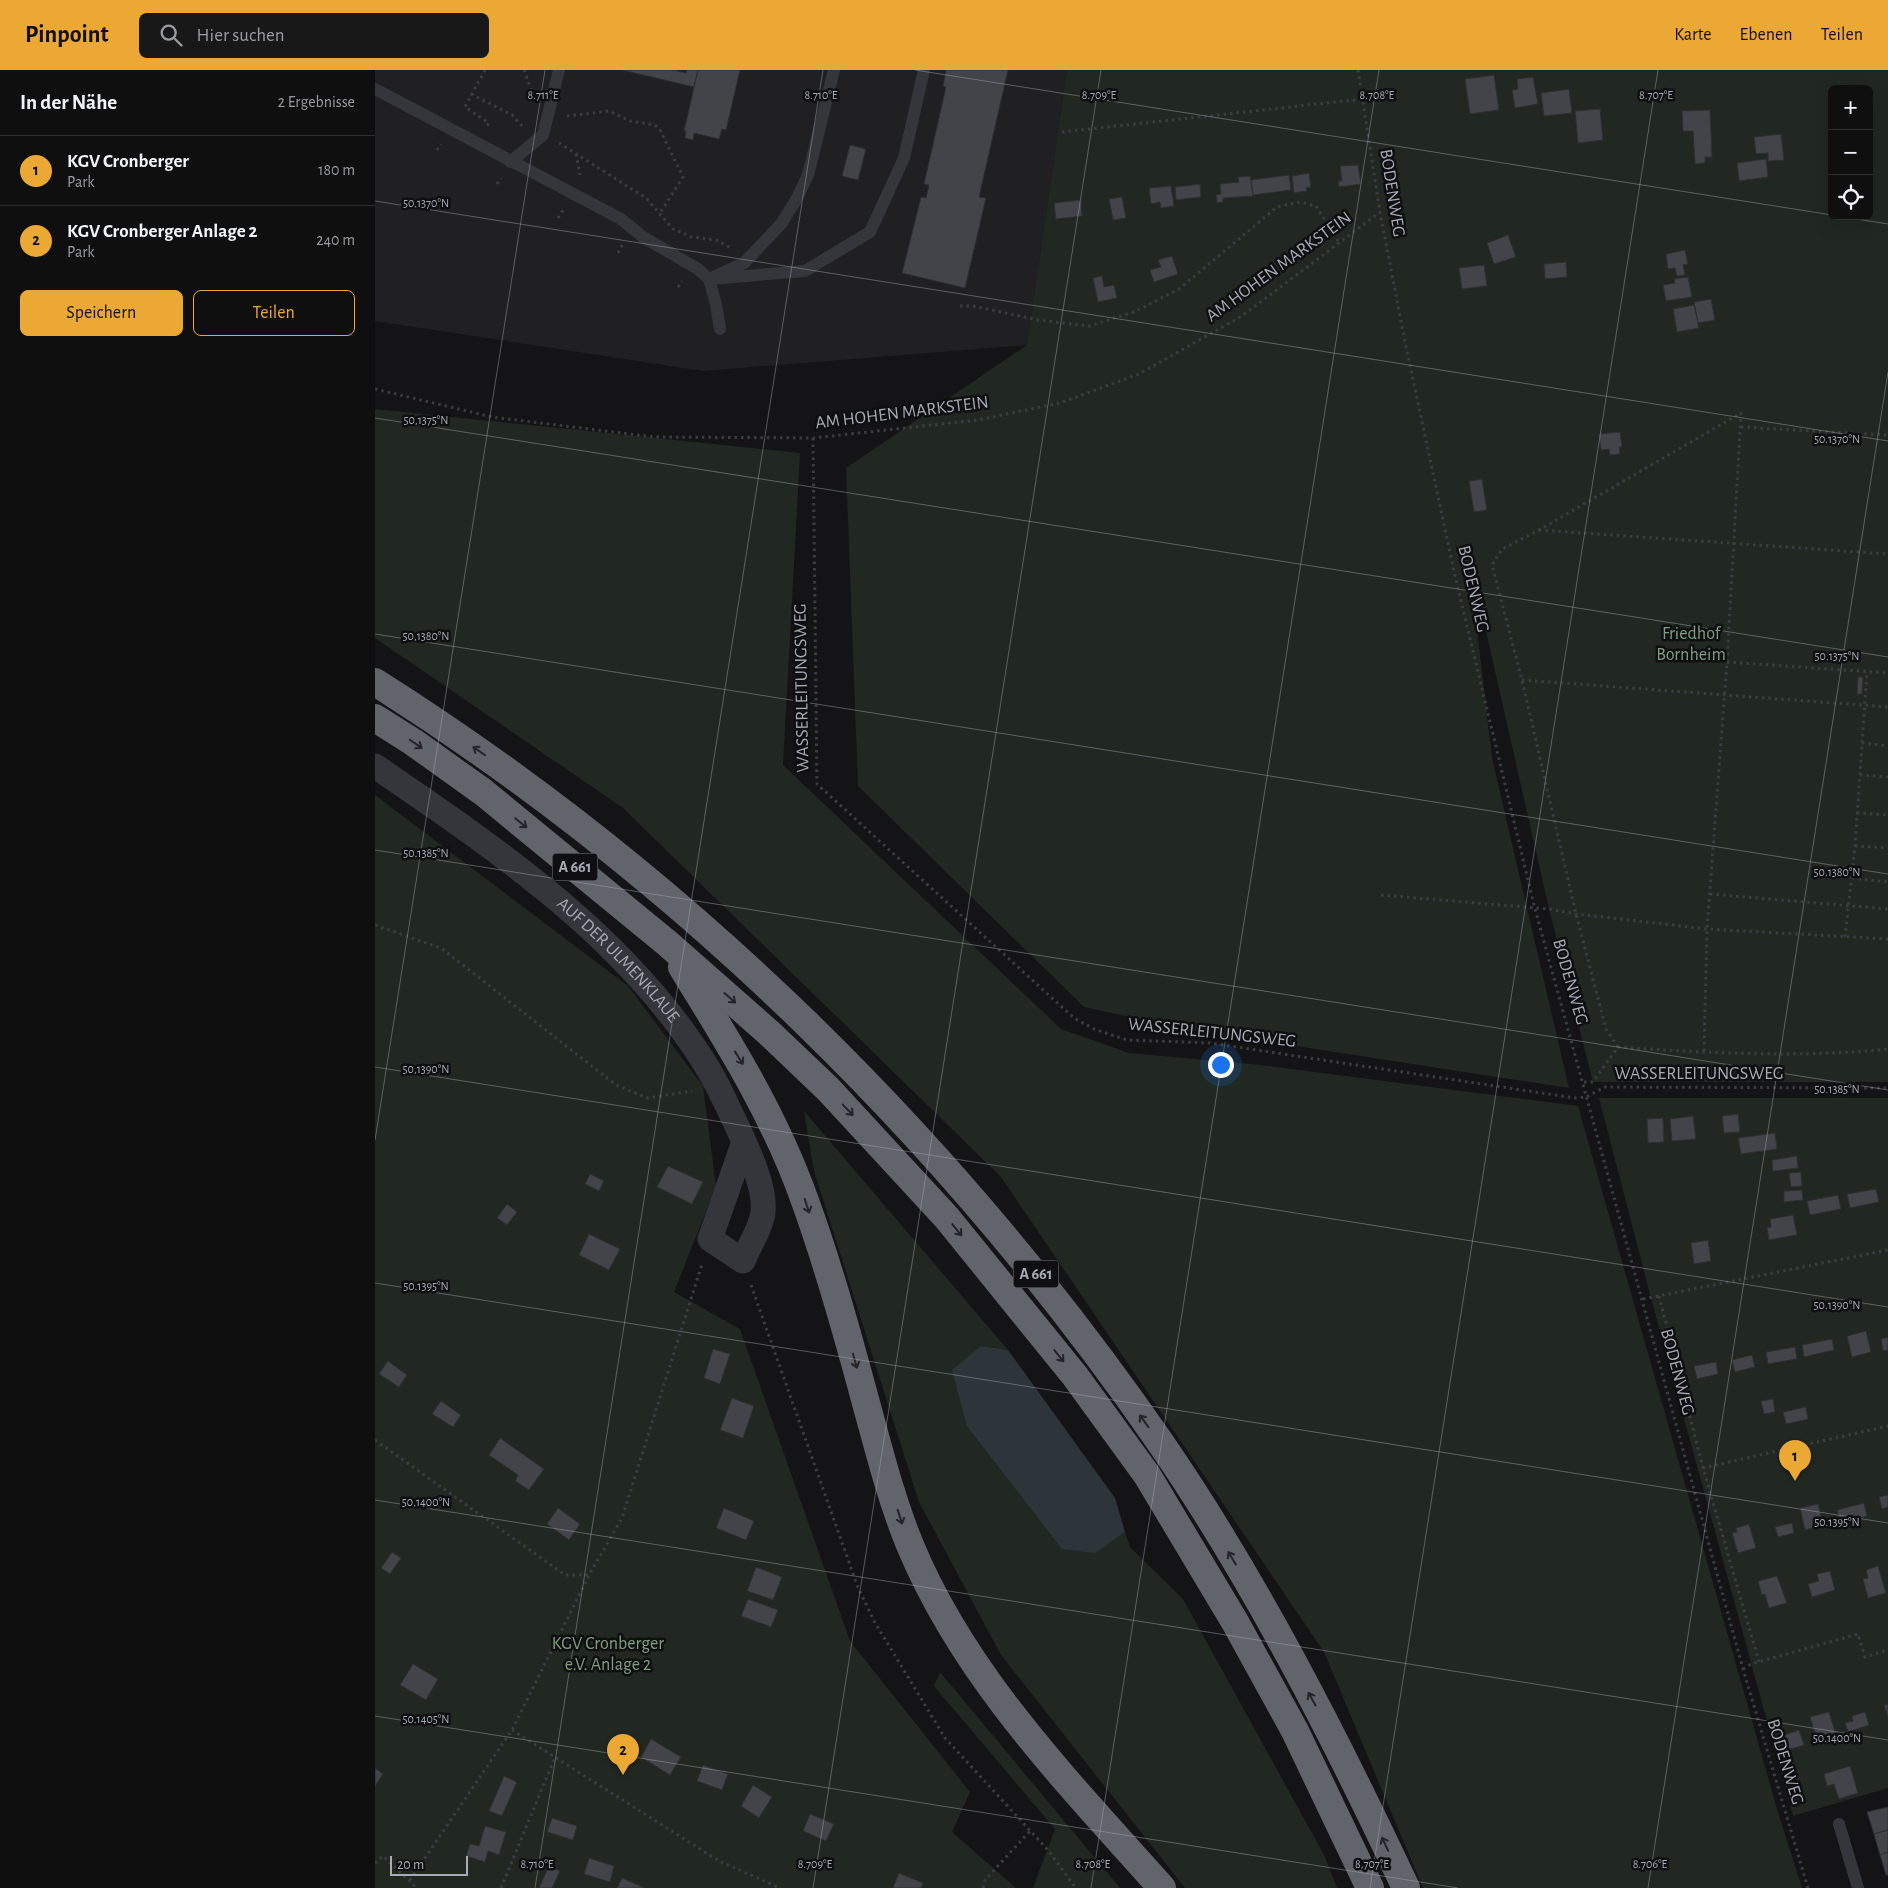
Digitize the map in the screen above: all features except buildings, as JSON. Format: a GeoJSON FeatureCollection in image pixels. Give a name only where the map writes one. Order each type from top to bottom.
{"type":"FeatureCollection","features":[{"type":"Feature","properties":{"kind":"highway","name":"A 661"},"geometry":{"type":"LineString","coordinates":[[375,682],[432,718],[550,803],[663,893],[727,949],[900,1116],[1036,1274],[1161,1443],[1213,1526],[1324,1721],[1406,1888]]}},
{"type":"Feature","properties":{"kind":"highway","name":"A 661"},"geometry":{"type":"LineString","coordinates":[[375,718],[413,742],[483,792],[667,943],[768,1032],[878,1141],[947,1218],[1075,1376],[1147,1475],[1235,1622],[1295,1731],[1370,1888]]}},
{"type":"Feature","properties":{"kind":"highway"},"geometry":{"type":"LineString","coordinates":[[667,943],[743,1065],[780,1135],[806,1202],[855,1361],[882,1461],[910,1544],[939,1604],[969,1658],[1013,1716],[1059,1773],[1162,1888]]}},
{"type":"Feature","properties":{"kind":"street","name":"AUF DER ULMENKLAUE"},"geometry":{"type":"LineString","coordinates":[[375,766],[446,814],[551,895],[598,937],[638,978],[675,1023],[717,1086],[744,1142],[762,1192],[763,1212],[743,1261]]}},
{"type":"Feature","properties":{"kind":"street"},"geometry":{"type":"LineString","coordinates":[[743,1261],[709,1239],[744,1142]]}},
{"type":"Feature","properties":{"kind":"lane"},"geometry":{"type":"LineString","coordinates":[[510,162],[543,135],[559,70]]}},
{"type":"Feature","properties":{"kind":"lane"},"geometry":{"type":"LineString","coordinates":[[709,279],[744,263],[781,224],[796,200],[808,175],[834,70]]}},
{"type":"Feature","properties":{"kind":"lane"},"geometry":{"type":"LineString","coordinates":[[709,279],[805,271],[870,232],[904,158],[924,70]]}},
{"type":"Feature","properties":{"kind":"lane"},"geometry":{"type":"LineString","coordinates":[[375,89],[621,219],[643,237],[698,269],[709,279],[720,329]]}},
{"type":"Feature","properties":{"kind":"lane"},"geometry":{"type":"LineString","coordinates":[[1839,1824],[1858,1888]]}},
{"type":"Feature","properties":{"kind":"path"},"geometry":{"type":"LineString","coordinates":[[483,133],[489,122],[465,107],[485,70]]}},
{"type":"Feature","properties":{"kind":"path","name":"BODENWEG"},"geometry":{"type":"LineString","coordinates":[[1358,70],[1380,212],[1455,576],[1535,909],[1584,1082],[1586,1097],[1643,1299],[1743,1670],[1808,1888]]}},
{"type":"Feature","properties":{"kind":"path"},"geometry":{"type":"LineString","coordinates":[[471,94],[511,115],[521,126],[543,135],[646,198],[673,229],[692,237],[716,240],[736,251],[744,263]]}},
{"type":"Feature","properties":{"kind":"path"},"geometry":{"type":"LineString","coordinates":[[1062,132],[1363,98]]}},
{"type":"Feature","properties":{"kind":"path"},"geometry":{"type":"LineString","coordinates":[[543,135],[565,117],[601,111],[609,111],[631,121],[655,125],[665,138],[671,156],[683,177],[661,213]]}},
{"type":"Feature","properties":{"kind":"path"},"geometry":{"type":"LineString","coordinates":[[960,306],[973,306],[1038,320],[1089,326],[1134,312],[1179,289],[1277,207],[1300,202],[1316,206],[1338,241]]}},
{"type":"Feature","properties":{"kind":"path","name":"AM HOHEN MARKSTEIN"},"geometry":{"type":"LineString","coordinates":[[375,389],[492,417],[654,437],[813,438],[978,420],[1060,403],[1139,374],[1242,316],[1338,241],[1380,212]]}},
{"type":"Feature","properties":{"kind":"path"},"geometry":{"type":"LineString","coordinates":[[1618,1047],[1606,1030],[1576,914],[1522,680],[1493,565],[1502,549],[1539,530],[1741,413],[1725,695],[1707,929],[1704,1053]]}},
{"type":"Feature","properties":{"kind":"path"},"geometry":{"type":"LineString","coordinates":[[1741,427],[1888,435]]}},
{"type":"Feature","properties":{"kind":"path","name":"WASSERLEITUNGSWEG"},"geometry":{"type":"LineString","coordinates":[[813,438],[817,784],[1074,1018],[1094,1029],[1127,1040],[1210,1043],[1555,1095],[1586,1097],[1605,1087],[1888,1088]]}},
{"type":"Feature","properties":{"kind":"path"},"geometry":{"type":"LineString","coordinates":[[1539,530],[1888,554]]}},
{"type":"Feature","properties":{"kind":"path"},"geometry":{"type":"LineString","coordinates":[[1727,662],[1888,673]]}},
{"type":"Feature","properties":{"kind":"path"},"geometry":{"type":"LineString","coordinates":[[1845,937],[1861,775],[1867,672]]}},
{"type":"Feature","properties":{"kind":"path"},"geometry":{"type":"LineString","coordinates":[[1522,680],[1888,707]]}},
{"type":"Feature","properties":{"kind":"path"},"geometry":{"type":"LineString","coordinates":[[1862,743],[1888,746]]}},
{"type":"Feature","properties":{"kind":"path"},"geometry":{"type":"LineString","coordinates":[[1861,775],[1888,777]]}},
{"type":"Feature","properties":{"kind":"path"},"geometry":{"type":"LineString","coordinates":[[1857,813],[1888,815]]}},
{"type":"Feature","properties":{"kind":"path"},"geometry":{"type":"LineString","coordinates":[[1855,846],[1888,848]]}},
{"type":"Feature","properties":{"kind":"path"},"geometry":{"type":"LineString","coordinates":[[1852,878],[1888,882]]}},
{"type":"Feature","properties":{"kind":"path"},"geometry":{"type":"LineString","coordinates":[[1710,894],[1888,908]]}},
{"type":"Feature","properties":{"kind":"path"},"geometry":{"type":"LineString","coordinates":[[1381,896],[1549,909],[1576,914],[1707,929],[1888,939]]}},
{"type":"Feature","properties":{"kind":"path"},"geometry":{"type":"LineString","coordinates":[[375,925],[441,948],[615,1085],[647,1098],[717,1086]]}},
{"type":"Feature","properties":{"kind":"path"},"geometry":{"type":"LineString","coordinates":[[1584,1082],[1593,1082],[1618,1047]]}},
{"type":"Feature","properties":{"kind":"path"},"geometry":{"type":"LineString","coordinates":[[1618,1047],[1704,1053],[1855,1052],[1888,1049]]}},
{"type":"Feature","properties":{"kind":"path"},"geometry":{"type":"LineString","coordinates":[[410,1880],[512,1730],[589,1575],[622,1518],[709,1239]]}},
{"type":"Feature","properties":{"kind":"path"},"geometry":{"type":"LineString","coordinates":[[1643,1299],[1888,1250]]}},
{"type":"Feature","properties":{"kind":"path"},"geometry":{"type":"LineString","coordinates":[[743,1261],[857,1585],[874,1621],[945,1738],[1047,1849],[1076,1888]]}},
{"type":"Feature","properties":{"kind":"path"},"geometry":{"type":"LineString","coordinates":[[1659,1296],[1703,1468],[1759,1662]]}},
{"type":"Feature","properties":{"kind":"path"},"geometry":{"type":"LineString","coordinates":[[1703,1468],[1888,1426]]}},
{"type":"Feature","properties":{"kind":"path"},"geometry":{"type":"LineString","coordinates":[[375,1440],[565,1576],[589,1575]]}},
{"type":"Feature","properties":{"kind":"path"},"geometry":{"type":"LineString","coordinates":[[1743,1670],[1759,1662],[1858,1634],[1865,1657],[1888,1650]]}},
{"type":"Feature","properties":{"kind":"path"},"geometry":{"type":"LineString","coordinates":[[512,1730],[719,1862],[780,1888]]}},
{"type":"Feature","properties":{"kind":"path"},"geometry":{"type":"LineString","coordinates":[[501,1888],[555,1757]]}},
{"type":"Feature","properties":{"kind":"path"},"geometry":{"type":"LineString","coordinates":[[983,1888],[985,1880],[1030,1830]]}},
{"type":"Feature","properties":{"kind":"path"},"geometry":{"type":"LineString","coordinates":[[375,1863],[383,1856],[417,1888]]}},
{"type":"Feature","properties":{"kind":"shaded area"},"geometry":{"type":"Polygon","coordinates":[[[375,70],[1067,70],[1027,345],[703,371],[375,321],[375,70]]]}},
{"type":"Feature","properties":{"kind":"shaded area"},"geometry":{"type":"Polygon","coordinates":[[[981,1346],[1008,1350],[1115,1498],[1125,1532],[1095,1553],[1062,1549],[967,1426],[952,1370],[981,1346]]]}},
{"type":"Feature","properties":{"kind":"green space","name":"Friedhof Bornheim"},"geometry":{"type":"Polygon","coordinates":[[[1067,70],[1888,70],[1888,1082],[1593,1082],[1549,909],[1468,552],[1492,758],[1569,1088],[1186,1029],[1084,1007],[858,786],[846,468],[1027,345],[1067,70]]]}},
{"type":"Feature","properties":{"kind":"green space"},"geometry":{"type":"Polygon","coordinates":[[[375,409],[800,453],[783,765],[1061,1029],[1129,1053],[1261,1065],[1578,1106],[1777,1809],[1802,1888],[1423,1888],[1324,1652],[1001,1177],[623,808],[375,638],[375,409]]]}},
{"type":"Feature","properties":{"kind":"green space","name":"KGV Cronberger e.V. Anlage 2"},"geometry":{"type":"Polygon","coordinates":[[[375,795],[628,986],[703,1086],[716,1186],[674,1292],[740,1329],[850,1641],[970,1792],[952,1832],[1016,1888],[375,1888],[375,795]]]}},
{"type":"Feature","properties":{"kind":"green space"},"geometry":{"type":"Polygon","coordinates":[[[1599,1098],[1888,1098],[1888,1788],[1793,1816],[1651,1298],[1599,1098]]]}},
{"type":"Feature","properties":{"kind":"green space"},"geometry":{"type":"Polygon","coordinates":[[[804,1111],[1008,1350],[981,1346],[1095,1552],[1125,1532],[1130,1547],[1183,1599],[1324,1855],[1337,1888],[1185,1888],[1001,1655],[919,1502],[814,1171],[804,1111]]]}},
{"type":"Feature","properties":{"kind":"green space"},"geometry":{"type":"Polygon","coordinates":[[[940,1672],[1120,1888],[1033,1888],[1055,1829],[934,1686],[940,1672]]]}},
{"type":"Feature","properties":{"kind":"place","name":"KGV Cronberger"},"geometry":{"type":"Point","coordinates":[1795,1481]}},
{"type":"Feature","properties":{"kind":"place","name":"KGV Cronberger Anlage 2"},"geometry":{"type":"Point","coordinates":[623,1775]}}]}
